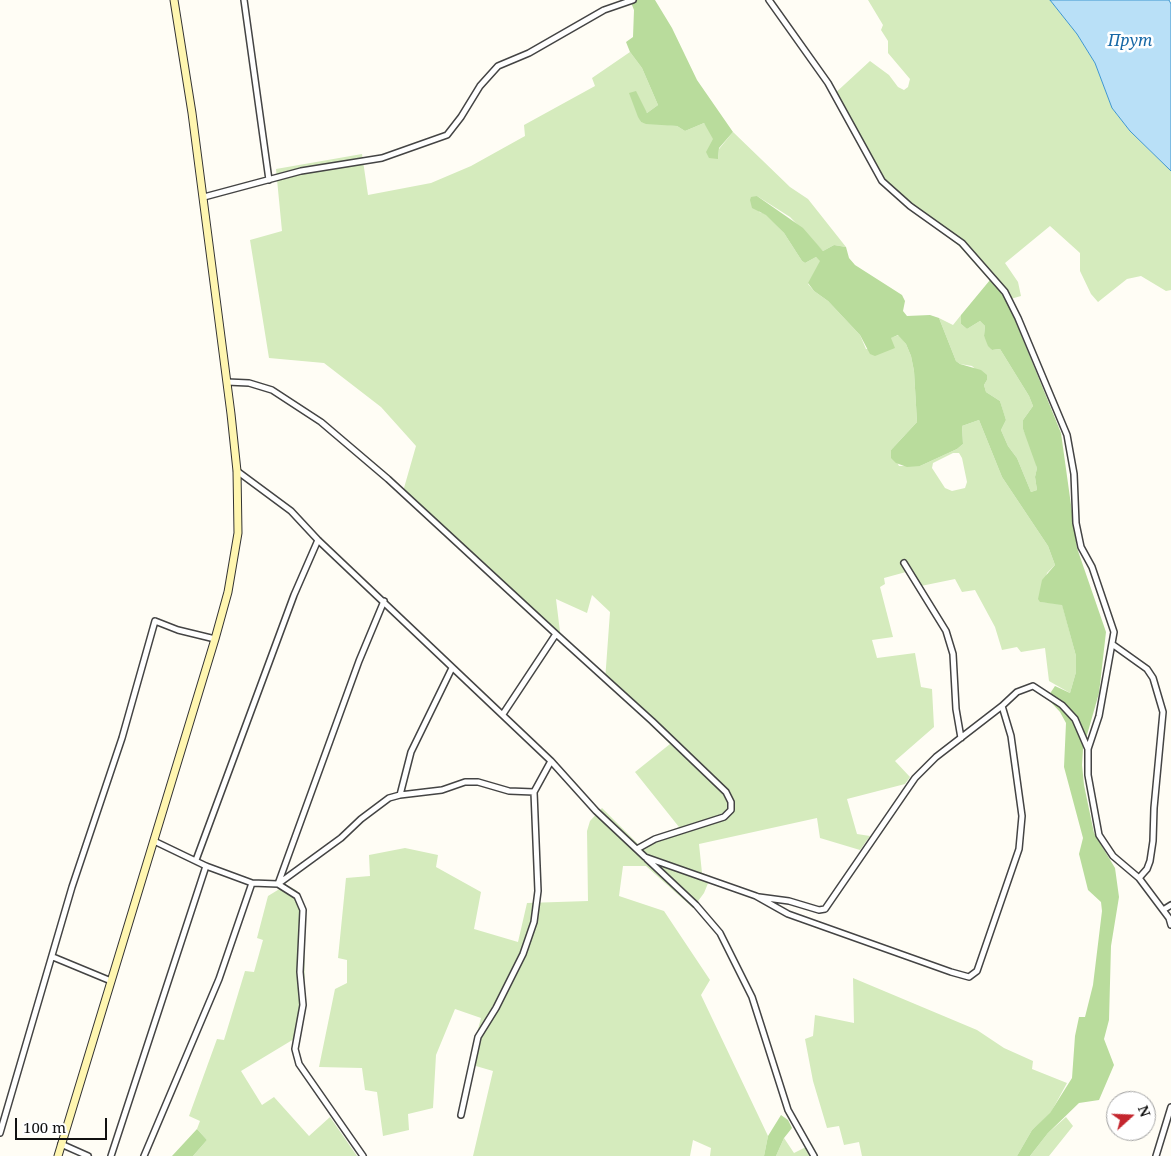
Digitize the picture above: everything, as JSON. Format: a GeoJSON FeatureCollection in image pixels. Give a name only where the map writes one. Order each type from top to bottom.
{"type":"FeatureCollection","features":[{"type":"Feature","properties":{"kind":"main road"},"geometry":{"type":"LineString","coordinates":[[58,1156],[215,639],[228,592],[238,533],[237,471],[227,382],[204,198],[174,0]]}},
{"type":"Feature","properties":{"kind":"street"},"geometry":{"type":"LineString","coordinates":[[174,0],[179,0]]}},
{"type":"Feature","properties":{"kind":"street"},"geometry":{"type":"LineString","coordinates":[[244,0],[268,180]]}},
{"type":"Feature","properties":{"kind":"street"},"geometry":{"type":"LineString","coordinates":[[204,198],[301,171],[382,158],[447,135],[461,117],[480,86],[498,66],[529,53],[604,10],[633,0]]}},
{"type":"Feature","properties":{"kind":"street"},"geometry":{"type":"LineString","coordinates":[[769,0],[828,83],[882,181],[910,206],[962,243],[1005,292],[1067,435],[1074,474],[1076,523],[1081,547],[1092,568],[1114,632],[1099,716],[1088,749],[1089,784],[1099,835],[1113,856],[1139,878],[1169,918],[1171,925]]}},
{"type":"Feature","properties":{"kind":"street"},"geometry":{"type":"LineString","coordinates":[[227,382],[249,383],[272,390],[321,422],[388,479],[652,721],[726,792],[731,802],[731,810],[724,817],[655,839],[637,850]]}},
{"type":"Feature","properties":{"kind":"street"},"geometry":{"type":"LineString","coordinates":[[237,471],[291,512],[452,668],[552,761],[596,811],[696,905],[720,933],[752,997],[788,1110],[814,1156]]}},
{"type":"Feature","properties":{"kind":"street"},"geometry":{"type":"LineString","coordinates":[[196,860],[294,595],[318,540]]}},
{"type":"Feature","properties":{"kind":"street"},"geometry":{"type":"LineString","coordinates":[[904,563],[946,631],[953,654],[956,709],[961,738]]}},
{"type":"Feature","properties":{"kind":"street"},"geometry":{"type":"LineString","coordinates":[[278,884],[359,661],[384,602]]}},
{"type":"Feature","properties":{"kind":"street"},"geometry":{"type":"LineString","coordinates":[[0,1133],[72,887],[122,738],[155,621],[178,630],[215,639]]}},
{"type":"Feature","properties":{"kind":"street"},"geometry":{"type":"LineString","coordinates":[[502,714],[556,634]]}},
{"type":"Feature","properties":{"kind":"street"},"geometry":{"type":"LineString","coordinates":[[1112,644],[1147,669],[1158,690],[1163,712],[1154,808],[1153,841],[1147,869],[1139,878]]}},
{"type":"Feature","properties":{"kind":"street"},"geometry":{"type":"LineString","coordinates":[[400,795],[411,752],[452,668]]}},
{"type":"Feature","properties":{"kind":"street"},"geometry":{"type":"LineString","coordinates":[[756,896],[789,901],[819,910],[825,909],[916,778],[936,757],[1002,706],[1017,692],[1033,686],[1062,705],[1075,719],[1088,749]]}},
{"type":"Feature","properties":{"kind":"street"},"geometry":{"type":"LineString","coordinates":[[645,857],[756,896],[788,914],[969,977],[974,974],[1015,866],[1022,830],[1022,816],[1011,736],[1002,706]]}},
{"type":"Feature","properties":{"kind":"street"},"geometry":{"type":"LineString","coordinates":[[461,1115],[478,1037],[496,1008],[523,954],[534,922],[538,890],[534,792],[552,761]]}},
{"type":"Feature","properties":{"kind":"street"},"geometry":{"type":"LineString","coordinates":[[278,884],[341,838],[381,804],[400,795],[442,790],[465,782],[478,782],[509,791],[534,792]]}},
{"type":"Feature","properties":{"kind":"street"},"geometry":{"type":"LineString","coordinates":[[154,841],[206,866],[252,883],[278,884],[297,896],[303,910],[300,972],[303,1005],[295,1049],[299,1064],[362,1156]]}},
{"type":"Feature","properties":{"kind":"street"},"geometry":{"type":"LineString","coordinates":[[111,1156],[206,866]]}},
{"type":"Feature","properties":{"kind":"street"},"geometry":{"type":"LineString","coordinates":[[144,1156],[215,988],[252,883]]}},
{"type":"Feature","properties":{"kind":"street"},"geometry":{"type":"LineString","coordinates":[[1162,910],[1171,904]]}},
{"type":"Feature","properties":{"kind":"street"},"geometry":{"type":"LineString","coordinates":[[53,957],[111,981]]}},
{"type":"Feature","properties":{"kind":"street"},"geometry":{"type":"LineString","coordinates":[[1156,1156],[1171,1107]]}},
{"type":"Feature","properties":{"kind":"street"},"geometry":{"type":"LineString","coordinates":[[61,1144],[88,1156]]}},
{"type":"Feature","properties":{"kind":"green space"},"geometry":{"type":"Polygon","coordinates":[[[630,0],[655,0],[672,28],[697,80],[733,132],[719,148],[718,159],[709,158],[706,152],[713,139],[704,123],[685,131],[677,126],[646,124],[641,122],[638,117],[629,93],[636,91],[647,113],[658,105],[642,68],[630,52],[626,42],[633,37],[634,10],[630,0]]]}},
{"type":"Feature","properties":{"kind":"green space"},"geometry":{"type":"Polygon","coordinates":[[[868,0],[1050,0],[1077,34],[1095,63],[1112,108],[1130,131],[1171,171],[1171,290],[1166,291],[1141,276],[1127,279],[1098,302],[1091,294],[1080,271],[1080,253],[1050,226],[1005,263],[1018,282],[1021,296],[1007,300],[959,246],[899,200],[884,185],[832,96],[870,61],[889,75],[898,87],[904,90],[908,87],[910,79],[888,53],[888,41],[881,30],[883,25],[868,0]]]}},
{"type":"Feature","properties":{"kind":"green space"},"geometry":{"type":"Polygon","coordinates":[[[630,52],[642,68],[658,105],[647,113],[630,94],[641,122],[677,126],[685,131],[704,123],[712,133],[718,159],[719,149],[733,132],[790,187],[808,199],[846,247],[834,245],[823,251],[790,217],[757,196],[759,212],[766,214],[784,233],[802,261],[805,263],[816,257],[821,261],[808,284],[828,301],[860,335],[866,349],[894,347],[890,338],[899,335],[906,344],[914,371],[917,422],[891,450],[899,466],[920,466],[957,449],[963,444],[962,426],[979,420],[1002,477],[1048,546],[1055,565],[1047,573],[1040,602],[1062,604],[1076,656],[1076,672],[1070,693],[1049,681],[1045,648],[1021,652],[1017,647],[1002,650],[995,627],[975,590],[962,592],[955,579],[916,587],[906,572],[884,578],[885,584],[880,587],[893,637],[872,640],[877,658],[915,653],[921,687],[932,689],[934,727],[895,761],[910,777],[905,784],[847,799],[857,834],[870,836],[860,850],[820,838],[817,818],[699,844],[702,873],[711,876],[704,893],[693,908],[646,866],[623,866],[619,896],[664,911],[710,980],[701,995],[768,1136],[764,1156],[710,1156],[711,1148],[693,1140],[690,1156],[473,1156],[493,1071],[469,1064],[481,1018],[455,1009],[436,1055],[433,1108],[408,1114],[409,1130],[383,1136],[377,1092],[365,1090],[362,1068],[319,1067],[335,989],[347,983],[347,960],[338,958],[346,878],[370,876],[369,855],[405,848],[438,855],[436,867],[481,892],[474,929],[518,942],[527,903],[588,901],[587,831],[590,821],[602,808],[640,846],[679,827],[635,772],[670,744],[605,681],[610,612],[592,595],[587,613],[556,599],[561,640],[402,495],[416,446],[381,407],[324,363],[269,358],[250,240],[282,231],[276,169],[362,154],[368,195],[431,183],[471,166],[525,136],[524,125],[595,86],[592,78],[630,52]],[[953,453],[933,463],[932,468],[945,488],[952,491],[965,488],[967,482],[962,458],[959,453],[953,453]]]}},
{"type":"Feature","properties":{"kind":"green space"},"geometry":{"type":"Polygon","coordinates":[[[757,196],[803,228],[823,251],[834,245],[846,247],[849,258],[855,265],[902,295],[905,301],[903,311],[907,316],[930,315],[939,318],[956,361],[981,370],[987,375],[984,385],[986,392],[1000,401],[1006,420],[1001,430],[1008,446],[1017,458],[1031,492],[1037,490],[1035,477],[1037,468],[1023,429],[1023,420],[1033,406],[1029,396],[1000,349],[992,350],[988,346],[984,336],[985,326],[980,321],[967,329],[961,324],[961,315],[990,280],[1007,300],[1061,433],[1077,548],[1106,632],[1099,693],[1083,749],[1082,765],[1084,785],[1094,833],[1115,868],[1119,897],[1111,946],[1109,1020],[1104,1039],[1114,1065],[1099,1100],[1079,1103],[1048,1133],[1030,1156],[1017,1156],[1032,1130],[1050,1113],[1072,1078],[1075,1036],[1079,1017],[1085,1017],[1093,985],[1102,911],[1101,902],[1088,890],[1079,854],[1083,838],[1064,767],[1066,723],[1060,712],[1047,698],[1055,686],[1070,693],[1076,672],[1076,656],[1062,605],[1040,602],[1038,599],[1042,580],[1055,565],[1048,546],[1002,477],[979,420],[962,426],[963,444],[957,449],[920,466],[907,467],[896,463],[891,458],[891,450],[917,422],[914,371],[906,344],[898,335],[891,338],[895,348],[875,356],[870,354],[860,335],[808,283],[820,261],[816,257],[805,263],[802,261],[784,233],[766,215],[752,208],[751,197],[757,196]]]}},
{"type":"Feature","properties":{"kind":"green space"},"geometry":{"type":"Polygon","coordinates":[[[961,315],[961,324],[967,329],[980,321],[985,326],[984,336],[992,350],[1000,349],[1029,396],[1033,406],[1023,420],[1023,429],[1034,454],[1037,468],[1035,477],[1037,490],[1031,492],[1017,458],[1008,446],[1001,430],[1006,420],[1000,401],[986,392],[984,385],[987,380],[972,366],[960,364],[956,361],[939,318],[953,325],[961,315]]]}},
{"type":"Feature","properties":{"kind":"green space"},"geometry":{"type":"Polygon","coordinates":[[[286,885],[296,890],[304,903],[305,1007],[299,1036],[241,1071],[262,1105],[274,1097],[309,1136],[330,1117],[357,1156],[193,1156],[207,1140],[197,1129],[200,1121],[189,1116],[217,1039],[224,1040],[245,971],[254,972],[263,940],[257,938],[268,896],[286,885]]]}},
{"type":"Feature","properties":{"kind":"green space"},"geometry":{"type":"Polygon","coordinates":[[[853,978],[977,1030],[1004,1048],[1033,1061],[1032,1069],[1067,1083],[1050,1114],[1032,1130],[1017,1156],[862,1156],[859,1142],[844,1145],[839,1126],[827,1128],[813,1081],[805,1039],[813,1036],[815,1015],[854,1023],[853,978]]]}},
{"type":"Feature","properties":{"kind":"green space"},"geometry":{"type":"Polygon","coordinates":[[[781,1115],[788,1120],[792,1128],[784,1138],[776,1156],[764,1156],[768,1136],[781,1115]]]}},
{"type":"Feature","properties":{"kind":"green space"},"geometry":{"type":"Polygon","coordinates":[[[1066,1117],[1073,1126],[1049,1156],[1030,1156],[1048,1133],[1066,1117]]]}},
{"type":"Feature","properties":{"kind":"green space"},"geometry":{"type":"Polygon","coordinates":[[[197,1129],[207,1140],[193,1156],[172,1156],[197,1129]]]}},
{"type":"Feature","properties":{"kind":"green space"},"geometry":{"type":"Polygon","coordinates":[[[784,1138],[794,1153],[812,1144],[818,1156],[776,1156],[784,1138]]]}},
{"type":"Feature","properties":{"kind":"water","name":"Прут"},"geometry":{"type":"Polygon","coordinates":[[[1050,0],[1169,0],[1171,4],[1171,171],[1130,131],[1112,108],[1095,63],[1077,34],[1050,0]]]}}]}
